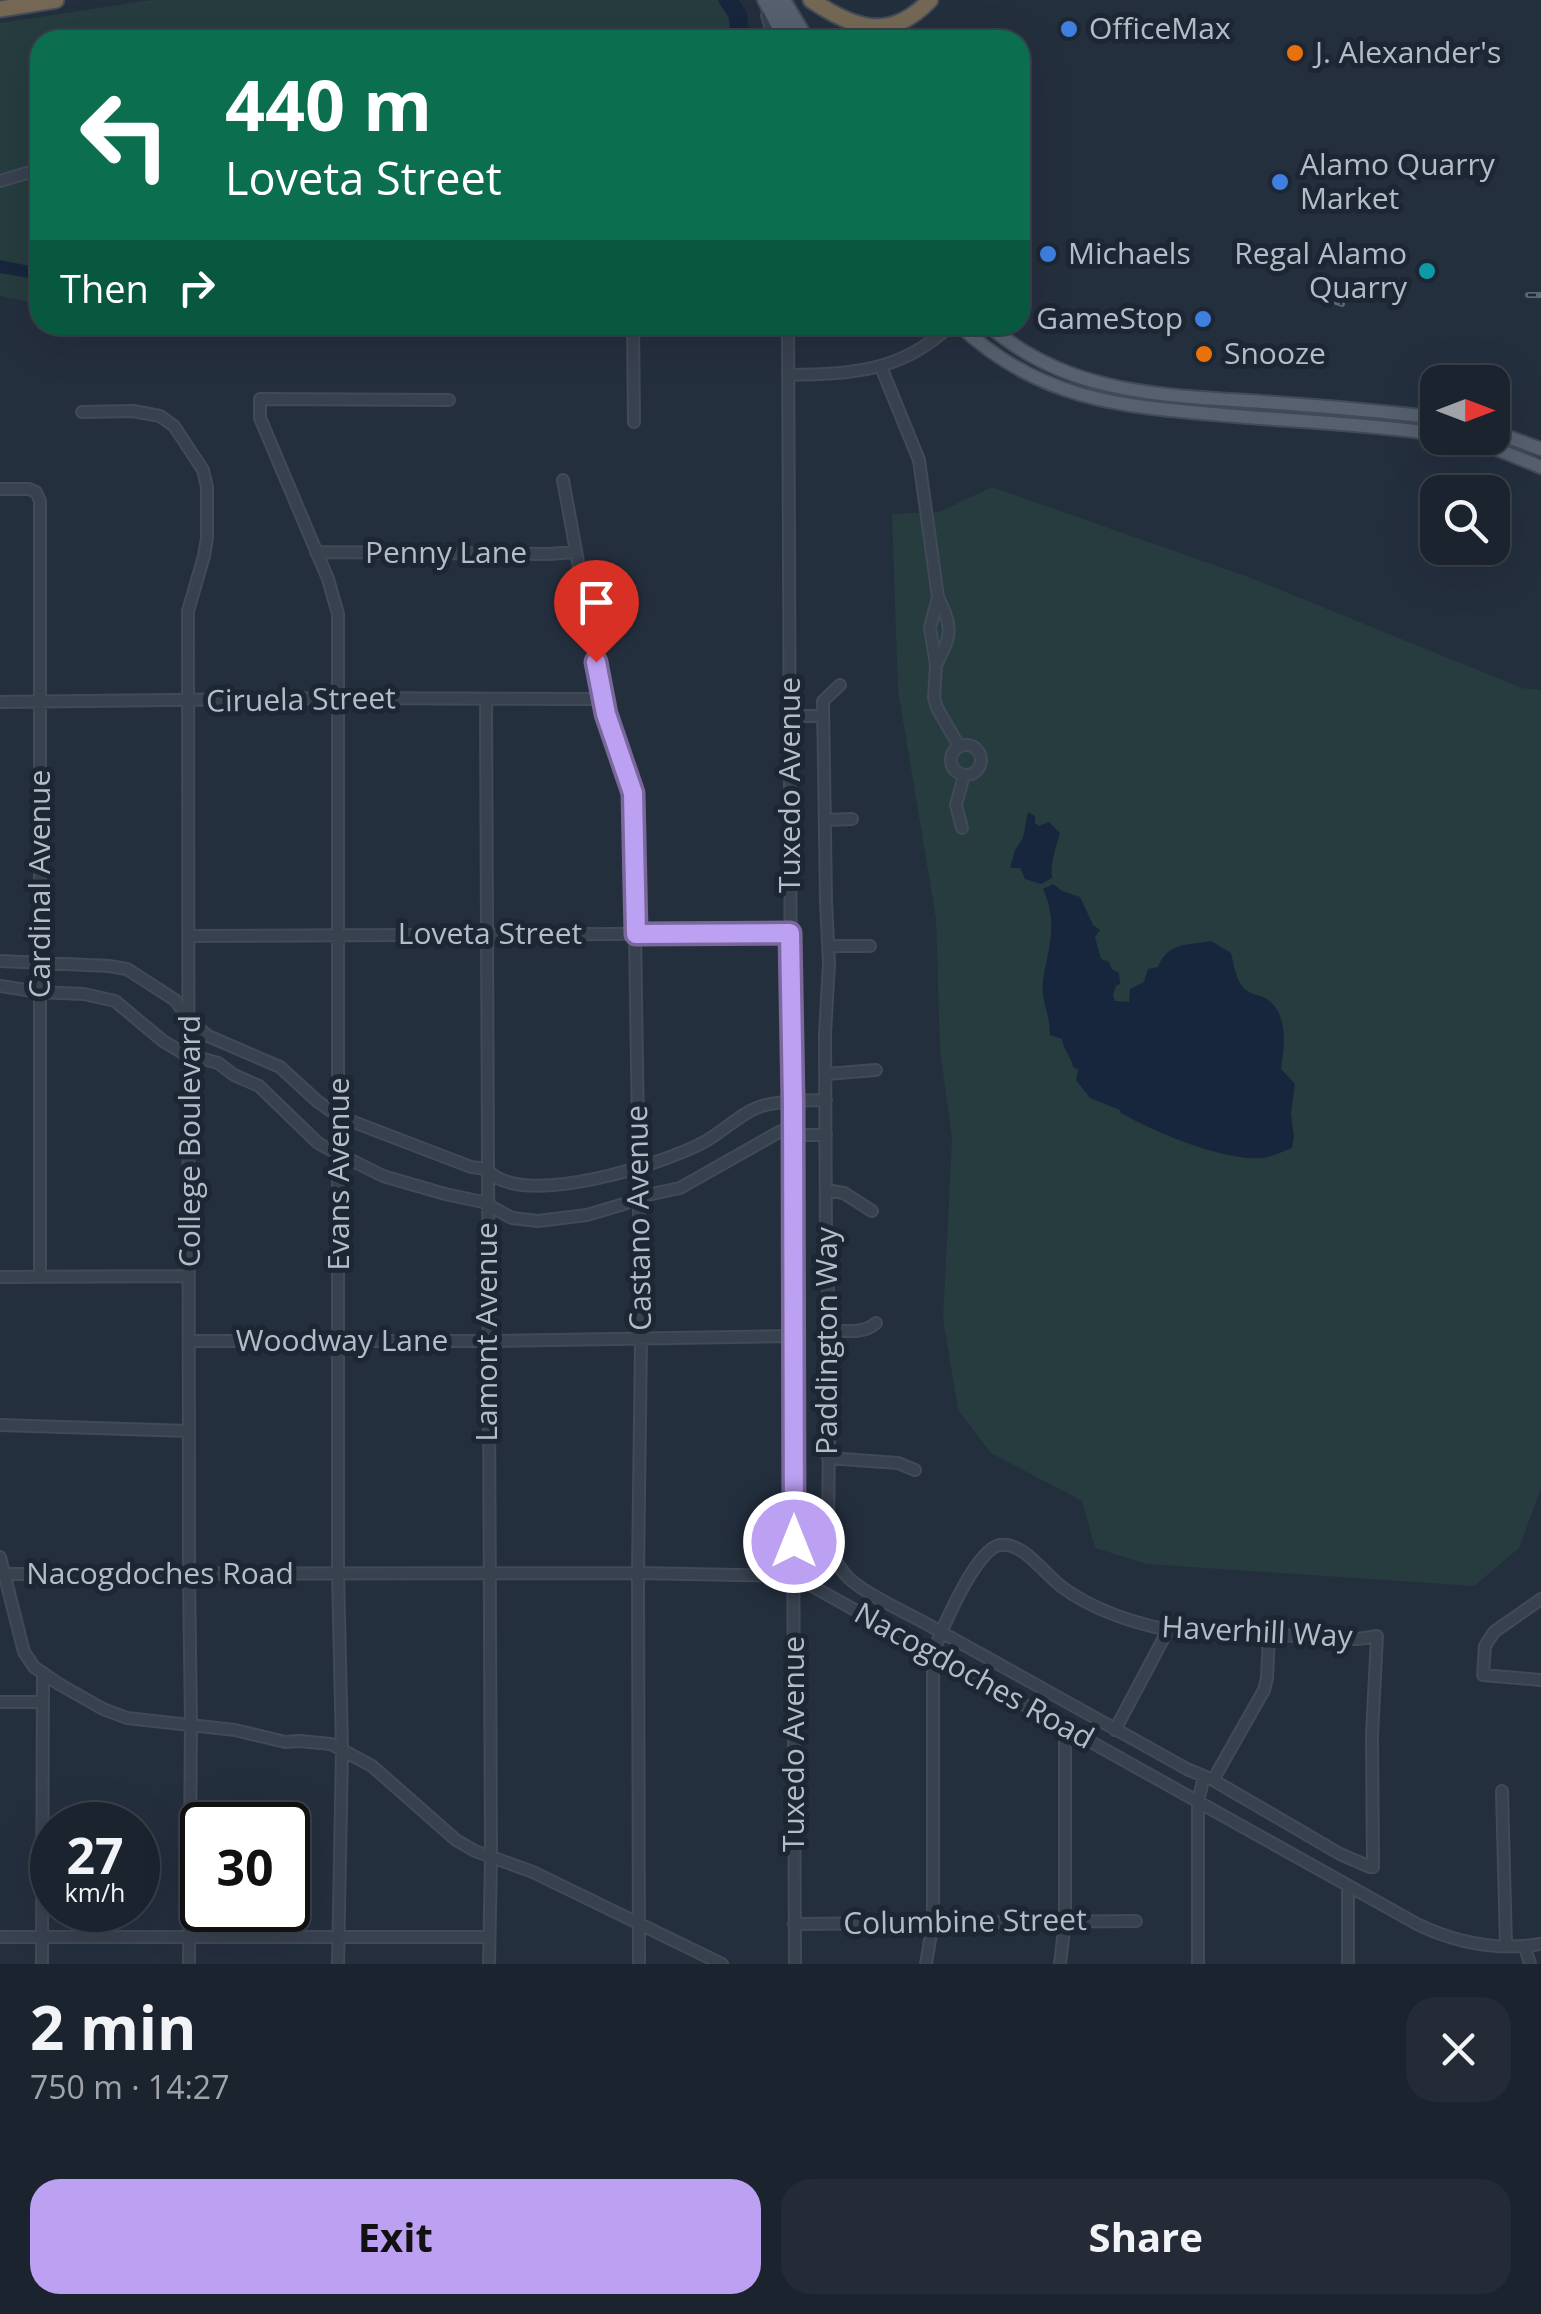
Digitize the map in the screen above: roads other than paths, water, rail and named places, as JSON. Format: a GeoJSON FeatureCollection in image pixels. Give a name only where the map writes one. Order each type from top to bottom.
{"type":"FeatureCollection","features":[{"type":"Feature","properties":{"kind":"highway"},"geometry":{"type":"LineString","coordinates":[[0,9],[56,0]]}},
{"type":"Feature","properties":{"kind":"highway"},"geometry":{"type":"LineString","coordinates":[[812,0],[859,25],[890,26],[920,11],[930,0]]}},
{"type":"Feature","properties":{"kind":"main road"},"geometry":{"type":"LineString","coordinates":[[763,0],[779,30]]}},
{"type":"Feature","properties":{"kind":"main road"},"geometry":{"type":"LineString","coordinates":[[774,0],[792,30]]}},
{"type":"Feature","properties":{"kind":"main road"},"geometry":{"type":"LineString","coordinates":[[784,0],[802,30]]}},
{"type":"Feature","properties":{"kind":"main road"},"geometry":{"type":"LineString","coordinates":[[972,335],[1002,359],[1039,380],[1086,398],[1161,410],[1420,432]]}},
{"type":"Feature","properties":{"kind":"main road"},"geometry":{"type":"LineString","coordinates":[[1001,335],[1055,369],[1108,387],[1420,416]]}},
{"type":"Feature","properties":{"kind":"main road"},"geometry":{"type":"LineString","coordinates":[[1161,410],[1162,395]]}},
{"type":"Feature","properties":{"kind":"main road"},"geometry":{"type":"LineString","coordinates":[[1510,438],[1541,449]]}},
{"type":"Feature","properties":{"kind":"main road"},"geometry":{"type":"LineString","coordinates":[[1510,455],[1541,468]]}},
{"type":"Feature","properties":{"kind":"street"},"geometry":{"type":"LineString","coordinates":[[763,0],[771,30]]}},
{"type":"Feature","properties":{"kind":"street"},"geometry":{"type":"LineString","coordinates":[[0,182],[30,172]]}},
{"type":"Feature","properties":{"kind":"street"},"geometry":{"type":"LineString","coordinates":[[633,335],[634,422]]}},
{"type":"Feature","properties":{"kind":"street","name":"Tuxedo Avenue"},"geometry":{"type":"LineString","coordinates":[[788,335],[795,1964]]}},
{"type":"Feature","properties":{"kind":"street"},"geometry":{"type":"LineString","coordinates":[[788,375],[837,374],[881,366],[923,348],[939,335]]}},
{"type":"Feature","properties":{"kind":"street"},"geometry":{"type":"LineString","coordinates":[[881,366],[919,460],[938,597],[949,620],[950,633],[936,665]]}},
{"type":"Feature","properties":{"kind":"street","name":"Evans Avenue"},"geometry":{"type":"LineString","coordinates":[[338,1964],[342,1750],[338,1574],[338,614],[328,578],[260,418],[260,399],[449,400]]}},
{"type":"Feature","properties":{"kind":"street","name":"College Boulevard"},"geometry":{"type":"LineString","coordinates":[[82,412],[133,411],[160,416],[174,426],[204,470],[207,487],[207,538],[188,610],[189,1964]]}},
{"type":"Feature","properties":{"kind":"street","name":"Castano Avenue"},"geometry":{"type":"LineString","coordinates":[[564,480],[603,699],[633,793],[642,1339],[639,1964]]}},
{"type":"Feature","properties":{"kind":"street","name":"Cardinal Avenue"},"geometry":{"type":"LineString","coordinates":[[0,489],[30,489],[40,502],[40,1277]]}},
{"type":"Feature","properties":{"kind":"street","name":"Penny Lane"},"geometry":{"type":"LineString","coordinates":[[316,552],[576,552]]}},
{"type":"Feature","properties":{"kind":"street"},"geometry":{"type":"LineString","coordinates":[[938,597],[930,628],[936,665],[934,697],[959,746]]}},
{"type":"Feature","properties":{"kind":"street","name":"Paddington Way"},"geometry":{"type":"LineString","coordinates":[[840,685],[823,702],[831,1552],[856,1584],[1340,1854],[1374,1867]]}},
{"type":"Feature","properties":{"kind":"street","name":"Ciruela Street"},"geometry":{"type":"LineString","coordinates":[[0,702],[603,699]]}},
{"type":"Feature","properties":{"kind":"street","name":"Lamont Avenue"},"geometry":{"type":"LineString","coordinates":[[486,700],[489,1964]]}},
{"type":"Feature","properties":{"kind":"street"},"geometry":{"type":"LineString","coordinates":[[790,716],[824,716]]}},
{"type":"Feature","properties":{"kind":"street"},"geometry":{"type":"LineString","coordinates":[[959,746],[973,746],[981,759],[975,772],[964,776],[950,764],[959,746]]}},
{"type":"Feature","properties":{"kind":"street"},"geometry":{"type":"LineString","coordinates":[[962,828],[956,806],[964,776]]}},
{"type":"Feature","properties":{"kind":"street"},"geometry":{"type":"LineString","coordinates":[[825,820],[852,819]]}},
{"type":"Feature","properties":{"kind":"street","name":"Loveta Street"},"geometry":{"type":"LineString","coordinates":[[190,936],[790,933]]}},
{"type":"Feature","properties":{"kind":"street"},"geometry":{"type":"LineString","coordinates":[[828,946],[870,946]]}},
{"type":"Feature","properties":{"kind":"street"},"geometry":{"type":"LineString","coordinates":[[0,960],[127,970],[175,1000],[190,1021],[208,1036],[280,1068],[338,1116],[471,1167],[487,1169],[494,1177],[518,1185],[579,1183],[694,1146],[763,1106],[826,1100]]}},
{"type":"Feature","properties":{"kind":"street"},"geometry":{"type":"LineString","coordinates":[[0,986],[115,1001],[164,1041],[190,1056],[218,1063],[258,1086],[318,1143],[383,1176],[476,1200],[512,1218],[538,1220],[587,1215],[638,1197],[680,1188],[779,1132],[826,1135]]}},
{"type":"Feature","properties":{"kind":"street"},"geometry":{"type":"LineString","coordinates":[[826,1074],[876,1070]]}},
{"type":"Feature","properties":{"kind":"street"},"geometry":{"type":"LineString","coordinates":[[826,1190],[844,1194],[872,1211]]}},
{"type":"Feature","properties":{"kind":"street"},"geometry":{"type":"LineString","coordinates":[[0,1277],[190,1276]]}},
{"type":"Feature","properties":{"kind":"street"},"geometry":{"type":"LineString","coordinates":[[830,1330],[862,1331],[876,1323]]}},
{"type":"Feature","properties":{"kind":"street","name":"Woodway Lane"},"geometry":{"type":"LineString","coordinates":[[190,1341],[794,1336]]}},
{"type":"Feature","properties":{"kind":"street"},"geometry":{"type":"LineString","coordinates":[[0,1425],[189,1431]]}},
{"type":"Feature","properties":{"kind":"street"},"geometry":{"type":"LineString","coordinates":[[828,1458],[898,1463],[915,1470]]}},
{"type":"Feature","properties":{"kind":"street","name":"Haverhill Way"},"geometry":{"type":"LineString","coordinates":[[926,1964],[933,1922],[934,1654],[941,1632],[979,1559],[994,1546],[1003,1544],[1017,1548],[1058,1584],[1094,1606],[1168,1630],[1358,1640],[1377,1636],[1372,1736],[1374,1867]]}},
{"type":"Feature","properties":{"kind":"street"},"geometry":{"type":"LineString","coordinates":[[0,1557],[24,1652],[34,1667],[103,1709],[128,1718],[235,1730],[284,1742],[331,1744],[372,1766],[456,1840],[475,1851],[532,1872],[722,1964]]}},
{"type":"Feature","properties":{"kind":"street","name":"Nacogdoches Road"},"geometry":{"type":"LineString","coordinates":[[4,1574],[794,1576],[1438,1934],[1470,1943],[1525,1947],[1541,1944]]}},
{"type":"Feature","properties":{"kind":"street"},"geometry":{"type":"LineString","coordinates":[[1541,1599],[1494,1632],[1486,1646],[1483,1676],[1541,1680]]}},
{"type":"Feature","properties":{"kind":"street"},"geometry":{"type":"LineString","coordinates":[[1116,1730],[1168,1630]]}},
{"type":"Feature","properties":{"kind":"street"},"geometry":{"type":"LineString","coordinates":[[1198,1964],[1198,1802],[1264,1690],[1269,1635]]}},
{"type":"Feature","properties":{"kind":"street"},"geometry":{"type":"LineString","coordinates":[[42,1964],[43,1672]]}},
{"type":"Feature","properties":{"kind":"street"},"geometry":{"type":"LineString","coordinates":[[0,1702],[42,1702]]}},
{"type":"Feature","properties":{"kind":"street"},"geometry":{"type":"LineString","coordinates":[[1060,1964],[1065,1921],[1064,1727]]}},
{"type":"Feature","properties":{"kind":"street"},"geometry":{"type":"LineString","coordinates":[[1502,1791],[1506,1946]]}},
{"type":"Feature","properties":{"kind":"street"},"geometry":{"type":"LineString","coordinates":[[1348,1887],[1348,1964]]}},
{"type":"Feature","properties":{"kind":"street","name":"Columbine Street"},"geometry":{"type":"LineString","coordinates":[[794,1924],[1136,1920]]}},
{"type":"Feature","properties":{"kind":"street"},"geometry":{"type":"LineString","coordinates":[[0,1937],[488,1938]]}},
{"type":"Feature","properties":{"kind":"street"},"geometry":{"type":"LineString","coordinates":[[1525,1947],[1530,1964]]}},
{"type":"Feature","properties":{"kind":"water"},"geometry":{"type":"Polygon","coordinates":[[[0,260],[30,266],[30,278],[0,273],[0,260]]]}},
{"type":"Feature","properties":{"kind":"water"},"geometry":{"type":"Polygon","coordinates":[[[1028,812],[1035,816],[1039,826],[1049,822],[1060,833],[1052,878],[1041,884],[1025,879],[1020,868],[1010,868],[1023,838],[1028,812]]]}},
{"type":"Feature","properties":{"kind":"water"},"geometry":{"type":"Polygon","coordinates":[[[1053,884],[1080,897],[1093,925],[1100,930],[1095,937],[1101,959],[1119,973],[1115,1001],[1129,1002],[1130,989],[1144,982],[1148,969],[1158,967],[1173,949],[1211,941],[1231,953],[1243,987],[1275,1006],[1282,1023],[1281,1069],[1295,1084],[1292,1148],[1262,1158],[1228,1155],[1170,1136],[1090,1098],[1076,1080],[1078,1070],[1073,1067],[1062,1039],[1050,1035],[1043,979],[1051,929],[1043,889],[1053,884]]]}},
{"type":"Feature","properties":{"kind":"waterway"},"geometry":{"type":"LineString","coordinates":[[728,0],[738,15],[740,30]]}},
{"type":"Feature","properties":{"kind":"railway"},"geometry":{"type":"LineString","coordinates":[[1528,295],[1541,295]]}},
{"type":"Feature","properties":{"kind":"railway"},"geometry":{"type":"LineString","coordinates":[[1325,298],[1342,304]]}},
{"type":"Feature","properties":{"kind":"place","name":"OfficeMax"},"geometry":{"type":"Point","coordinates":[1069,29]}},
{"type":"Feature","properties":{"kind":"place","name":"J. Alexander's"},"geometry":{"type":"Point","coordinates":[1295,53]}},
{"type":"Feature","properties":{"kind":"place","name":"Alamo Quarry Market"},"geometry":{"type":"Point","coordinates":[1280,182]}},
{"type":"Feature","properties":{"kind":"place","name":"Michaels"},"geometry":{"type":"Point","coordinates":[1048,254]}},
{"type":"Feature","properties":{"kind":"place","name":"Regal Alamo Quarry"},"geometry":{"type":"Point","coordinates":[1427,271]}},
{"type":"Feature","properties":{"kind":"place","name":"GameStop"},"geometry":{"type":"Point","coordinates":[1203,319]}},
{"type":"Feature","properties":{"kind":"place","name":"Snooze"},"geometry":{"type":"Point","coordinates":[1204,354]}}]}
